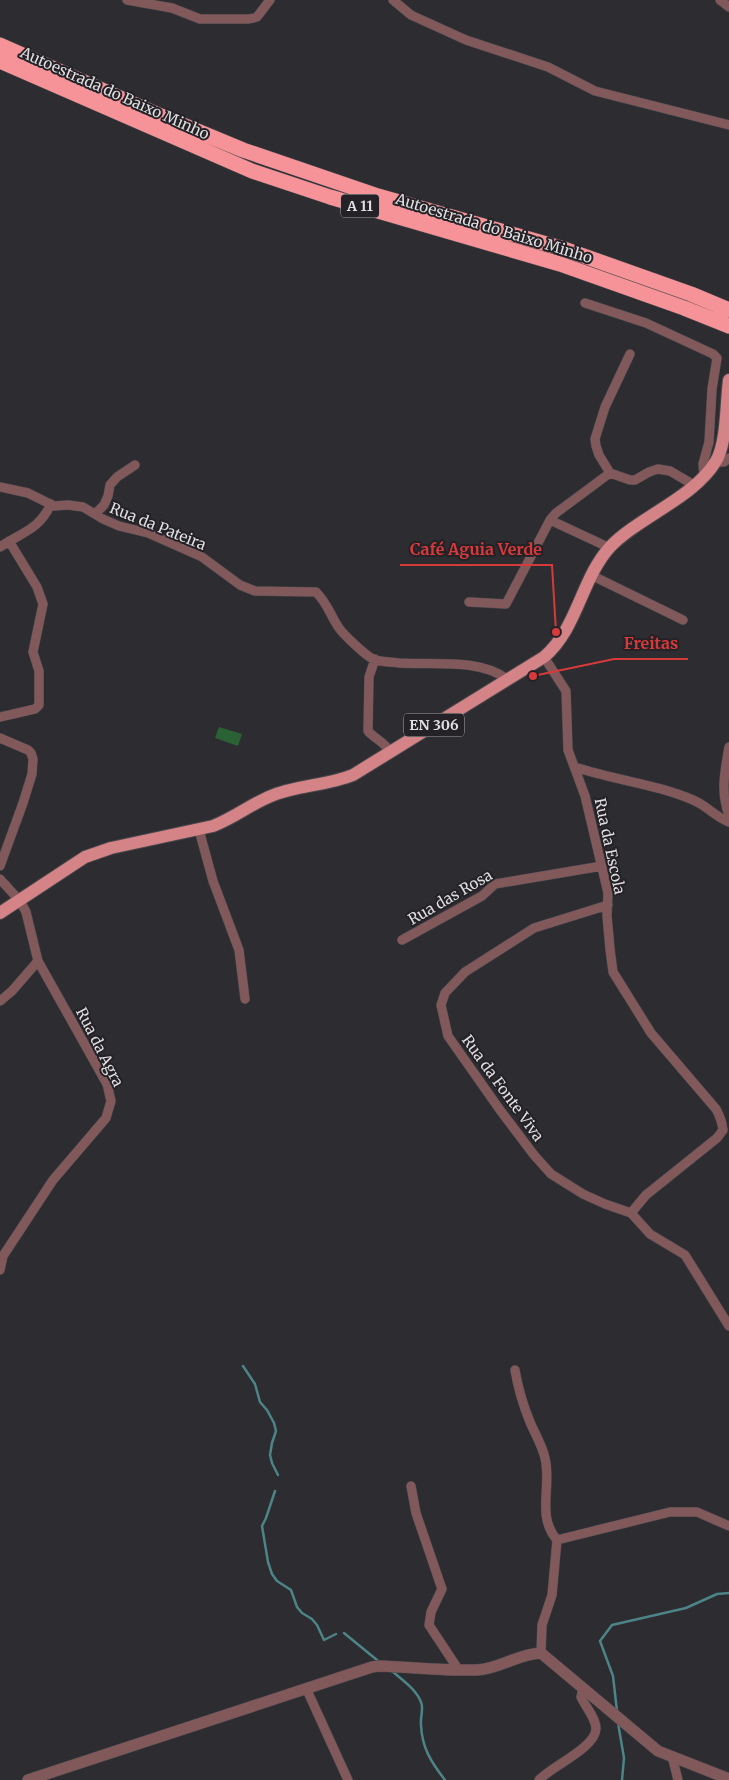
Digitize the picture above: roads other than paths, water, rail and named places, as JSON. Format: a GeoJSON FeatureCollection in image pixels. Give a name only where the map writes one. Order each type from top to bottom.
{"type":"FeatureCollection","features":[{"type":"Feature","properties":{"kind":"highway","name":"Autoestrada do Baixo Minho"},"geometry":{"type":"LineString","coordinates":[[0,45],[243,150],[378,196],[564,249],[692,294],[729,310]]}},
{"type":"Feature","properties":{"kind":"highway","name":"Autoestrada do Baixo Minho"},"geometry":{"type":"LineString","coordinates":[[0,61],[252,171],[340,200],[560,264],[729,326]]}},
{"type":"Feature","properties":{"kind":"main road","name":"EN 306"},"geometry":{"type":"LineString","coordinates":[[0,913],[85,857],[111,848],[199,830],[224,821],[271,796],[338,781],[353,775],[544,657],[562,638],[593,576],[610,548],[624,535],[699,481],[716,462],[723,439],[729,380]]}},
{"type":"Feature","properties":{"kind":"street"},"geometry":{"type":"LineString","coordinates":[[127,0],[172,8],[200,20],[249,19],[257,17],[270,0]]}},
{"type":"Feature","properties":{"kind":"street"},"geometry":{"type":"LineString","coordinates":[[393,0],[411,15],[466,40],[548,67],[595,91],[729,125]]}},
{"type":"Feature","properties":{"kind":"street"},"geometry":{"type":"LineString","coordinates":[[585,302],[660,328],[713,354],[717,358],[712,389],[709,442],[699,481],[664,470],[648,472],[635,480],[630,480],[610,473],[599,455],[595,439],[605,407],[630,354]]}},
{"type":"Feature","properties":{"kind":"street"},"geometry":{"type":"LineString","coordinates":[[716,462],[724,462],[729,458]]}},
{"type":"Feature","properties":{"kind":"street"},"geometry":{"type":"LineString","coordinates":[[95,514],[104,505],[110,485],[135,465]]}},
{"type":"Feature","properties":{"kind":"street"},"geometry":{"type":"LineString","coordinates":[[469,602],[506,604],[550,520],[556,513],[610,473]]}},
{"type":"Feature","properties":{"kind":"street","name":"Rua da Pateira"},"geometry":{"type":"LineString","coordinates":[[0,487],[28,493],[54,506],[68,505],[83,508],[120,526],[148,533],[202,557],[240,585],[255,591],[316,592],[324,600],[338,627],[375,659]]}},
{"type":"Feature","properties":{"kind":"street"},"geometry":{"type":"LineString","coordinates":[[0,547],[41,522],[51,504]]}},
{"type":"Feature","properties":{"kind":"street"},"geometry":{"type":"LineString","coordinates":[[550,520],[610,548]]}},
{"type":"Feature","properties":{"kind":"street"},"geometry":{"type":"LineString","coordinates":[[0,717],[35,709],[39,705],[39,670],[33,652],[43,604],[37,587],[9,541]]}},
{"type":"Feature","properties":{"kind":"street"},"geometry":{"type":"LineString","coordinates":[[593,576],[683,620]]}},
{"type":"Feature","properties":{"kind":"street","name":"Rua da Escola"},"geometry":{"type":"LineString","coordinates":[[544,657],[566,691],[568,750],[585,796],[608,893],[610,949],[613,972],[651,1033],[716,1109],[722,1120],[723,1130],[717,1138],[646,1196],[631,1213]]}},
{"type":"Feature","properties":{"kind":"street"},"geometry":{"type":"LineString","coordinates":[[390,752],[386,745],[368,731],[369,677],[375,659],[390,662],[484,667],[497,672],[507,680]]}},
{"type":"Feature","properties":{"kind":"street"},"geometry":{"type":"LineString","coordinates":[[0,738],[28,750],[33,759],[32,774],[0,866]]}},
{"type":"Feature","properties":{"kind":"street"},"geometry":{"type":"LineString","coordinates":[[729,747],[724,778],[724,804],[729,815]]}},
{"type":"Feature","properties":{"kind":"street"},"geometry":{"type":"LineString","coordinates":[[575,767],[696,801],[718,818],[729,822]]}},
{"type":"Feature","properties":{"kind":"street"},"geometry":{"type":"LineString","coordinates":[[199,830],[213,881],[240,950],[245,999]]}},
{"type":"Feature","properties":{"kind":"street","name":"Rua das Rosa"},"geometry":{"type":"LineString","coordinates":[[402,940],[482,896],[496,884],[602,866]]}},
{"type":"Feature","properties":{"kind":"street"},"geometry":{"type":"LineString","coordinates":[[0,879],[20,901]]}},
{"type":"Feature","properties":{"kind":"street","name":"Rua da Agra"},"geometry":{"type":"LineString","coordinates":[[0,1270],[4,1256],[53,1180],[106,1118],[111,1101],[107,1084],[38,961],[26,912],[20,901]]}},
{"type":"Feature","properties":{"kind":"street","name":"Rua da Fonte Viva"},"geometry":{"type":"LineString","coordinates":[[608,905],[534,928],[527,932],[465,972],[444,993],[441,1005],[448,1036],[511,1125],[545,1168],[551,1174],[583,1194],[631,1213]]}},
{"type":"Feature","properties":{"kind":"street"},"geometry":{"type":"LineString","coordinates":[[0,1001],[12,991],[38,961]]}},
{"type":"Feature","properties":{"kind":"street"},"geometry":{"type":"LineString","coordinates":[[631,1213],[650,1234],[686,1255],[729,1326]]}},
{"type":"Feature","properties":{"kind":"street"},"geometry":{"type":"LineString","coordinates":[[515,1370],[518,1390],[545,1459],[547,1475],[546,1522],[551,1534],[557,1540]]}},
{"type":"Feature","properties":{"kind":"street"},"geometry":{"type":"LineString","coordinates":[[411,1486],[416,1513],[442,1589],[431,1612],[429,1625],[458,1669]]}},
{"type":"Feature","properties":{"kind":"street"},"geometry":{"type":"LineString","coordinates":[[557,1540],[670,1512],[697,1512],[728,1524]]}},
{"type":"Feature","properties":{"kind":"street"},"geometry":{"type":"LineString","coordinates":[[541,1653],[542,1625],[552,1595],[557,1540]]}},
{"type":"Feature","properties":{"kind":"street"},"geometry":{"type":"LineString","coordinates":[[28,1780],[44,1777],[358,1671],[379,1666],[478,1670],[495,1667],[527,1654],[541,1653],[658,1751],[729,1779]]}},
{"type":"Feature","properties":{"kind":"street"},"geometry":{"type":"LineString","coordinates":[[306,1688],[348,1780]]}},
{"type":"Feature","properties":{"kind":"street"},"geometry":{"type":"LineString","coordinates":[[539,1780],[588,1744],[593,1736],[596,1729],[595,1723],[581,1697],[583,1688]]}},
{"type":"Feature","properties":{"kind":"street"},"geometry":{"type":"LineString","coordinates":[[672,1756],[678,1780]]}},
{"type":"Feature","properties":{"kind":"waterway"},"geometry":{"type":"LineString","coordinates":[[243,1366],[255,1384],[260,1402],[274,1423],[276,1431],[270,1455],[278,1475]]}},
{"type":"Feature","properties":{"kind":"waterway"},"geometry":{"type":"LineString","coordinates":[[275,1491],[262,1526],[272,1574],[277,1581],[291,1590],[297,1607],[317,1625],[324,1640],[336,1634]]}},
{"type":"Feature","properties":{"kind":"waterway"},"geometry":{"type":"LineString","coordinates":[[617,1711],[613,1676],[600,1641],[612,1625],[686,1608],[717,1594],[729,1593]]}},
{"type":"Feature","properties":{"kind":"waterway"},"geometry":{"type":"LineString","coordinates":[[344,1633],[377,1660]]}},
{"type":"Feature","properties":{"kind":"waterway"},"geometry":{"type":"LineString","coordinates":[[392,1671],[419,1697],[422,1707],[421,1722],[425,1748],[445,1780]]}},
{"type":"Feature","properties":{"kind":"waterway"},"geometry":{"type":"LineString","coordinates":[[618,1723],[624,1758],[622,1780]]}},
{"type":"Feature","properties":{"kind":"place","name":"Café Aguia Verde"},"geometry":{"type":"Point","coordinates":[556,632]}},
{"type":"Feature","properties":{"kind":"place","name":"Freitas"},"geometry":{"type":"Point","coordinates":[533,676]}}]}
